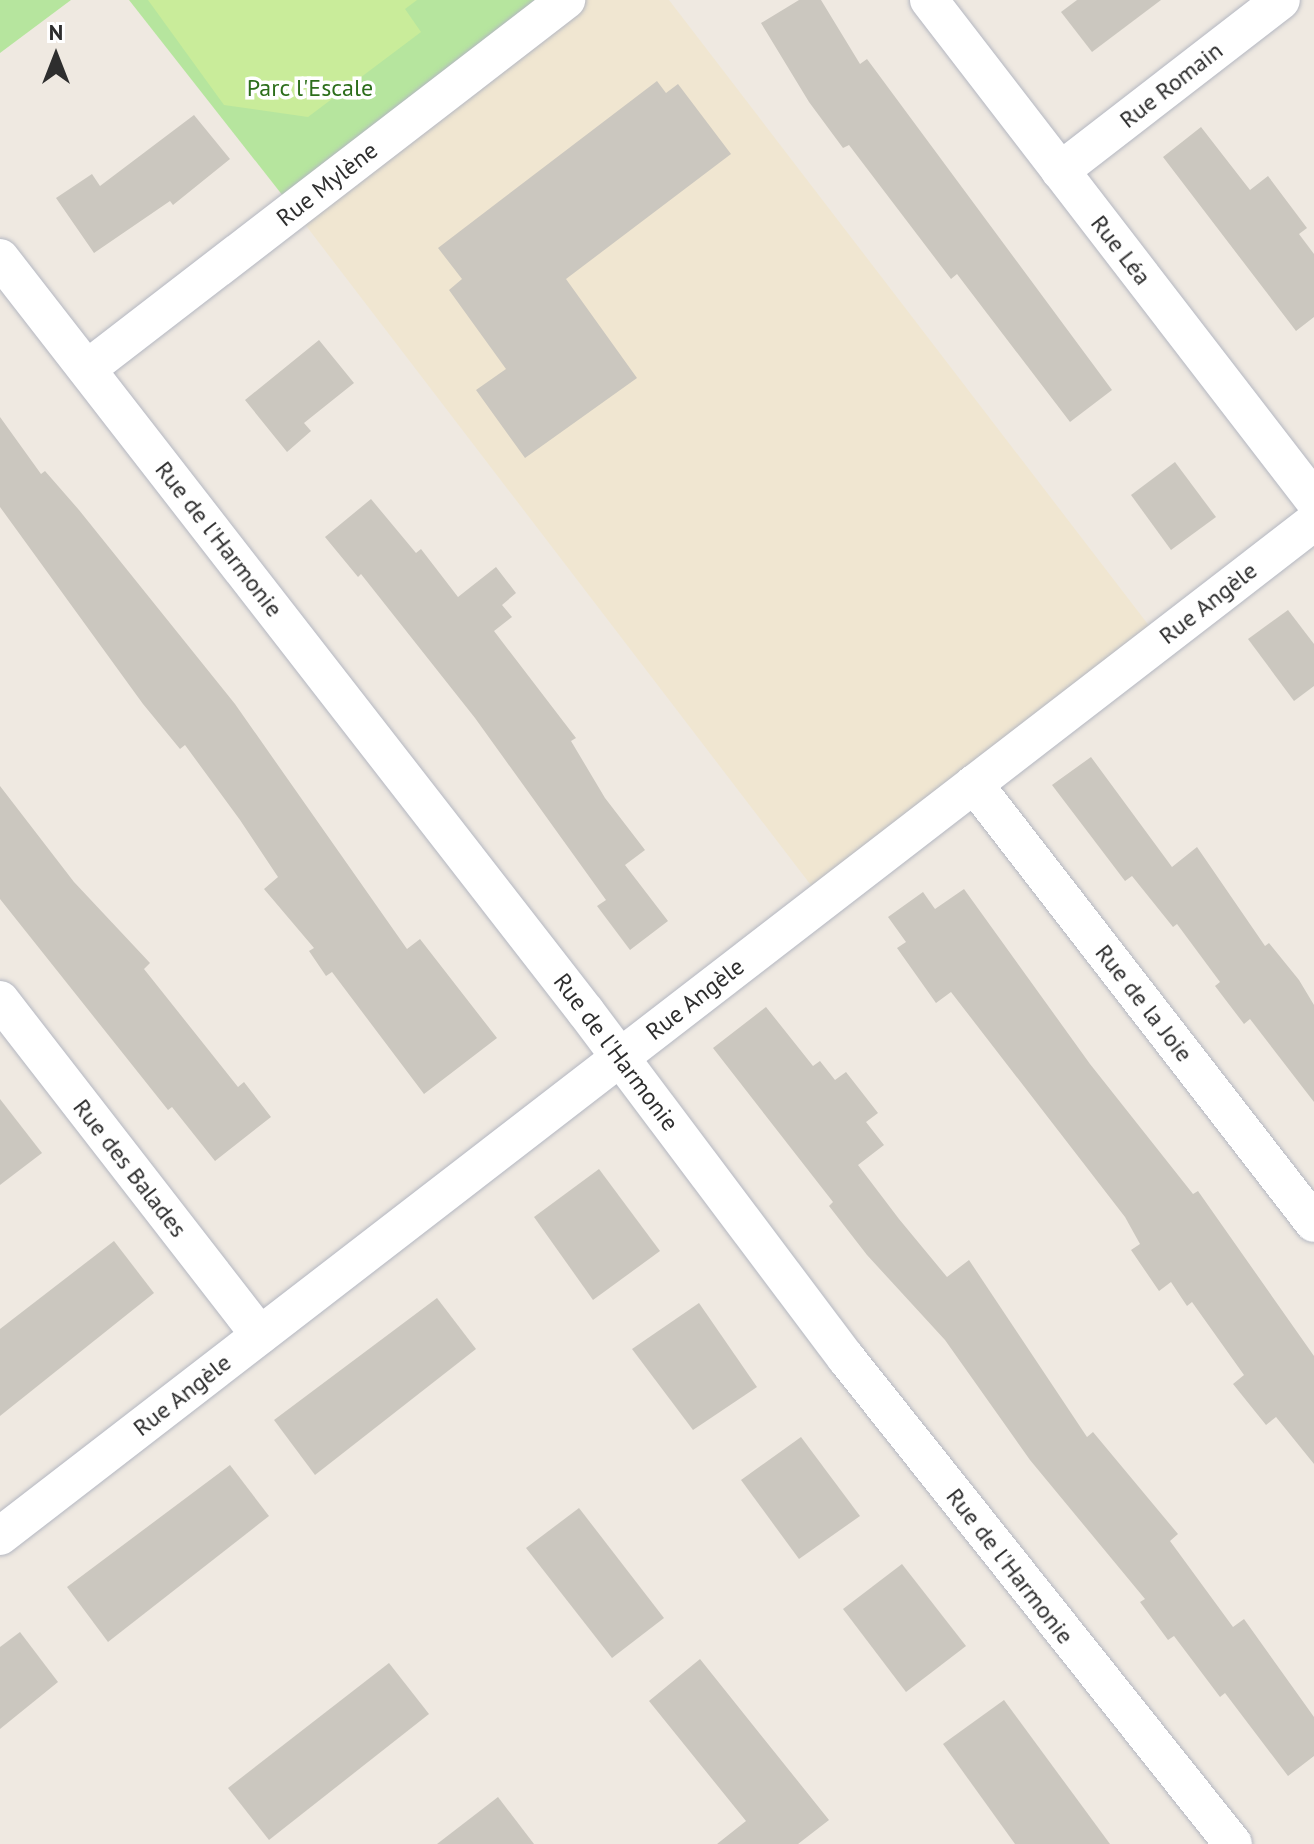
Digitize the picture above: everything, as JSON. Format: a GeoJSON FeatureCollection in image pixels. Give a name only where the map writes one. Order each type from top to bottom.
{"type":"FeatureCollection","features":[{"type":"Feature","properties":{"kind":"street","name":"Rue Mylène"},"geometry":{"type":"LineString","coordinates":[[87,369],[566,0]]}},
{"type":"Feature","properties":{"kind":"street","name":"Rue Léa"},"geometry":{"type":"LineString","coordinates":[[929,0],[1314,500]]}},
{"type":"Feature","properties":{"kind":"street","name":"Rue Romain"},"geometry":{"type":"LineString","coordinates":[[1060,171],[1281,0]]}},
{"type":"Feature","properties":{"kind":"street","name":"Rue de l'Harmonie"},"geometry":{"type":"LineString","coordinates":[[0,258],[620,1057],[855,1371],[1233,1844]]}},
{"type":"Feature","properties":{"kind":"street","name":"Rue Angèle"},"geometry":{"type":"LineString","coordinates":[[0,1536],[1314,522]]}},
{"type":"Feature","properties":{"kind":"street","name":"Rue de la Joie"},"geometry":{"type":"LineString","coordinates":[[974,784],[1314,1223]]}},
{"type":"Feature","properties":{"kind":"street","name":"Rue des Balades"},"geometry":{"type":"LineString","coordinates":[[1,1004],[260,1335]]}},
{"type":"Feature","properties":{"kind":"shaded area"},"geometry":{"type":"Polygon","coordinates":[[[566,0],[669,0],[1160,640],[823,901],[294,210],[566,0]]]}},
{"type":"Feature","properties":{"kind":"green space"},"geometry":{"type":"Polygon","coordinates":[[[0,0],[71,0],[0,53],[0,0]]]}},
{"type":"Feature","properties":{"kind":"green space","name":"Parc l'Escale"},"geometry":{"type":"Polygon","coordinates":[[[129,0],[566,0],[294,210],[129,0]]]}},
{"type":"Feature","properties":{"kind":"green space"},"geometry":{"type":"Polygon","coordinates":[[[148,0],[417,0],[405,9],[421,32],[308,117],[224,105],[148,0]]]}},
{"type":"Feature","properties":{"kind":"building"},"geometry":{"type":"Polygon","coordinates":[[[799,0],[821,0],[860,64],[867,59],[1112,390],[1070,422],[957,274],[951,279],[849,145],[843,148],[809,102],[761,23],[799,0]]]}},
{"type":"Feature","properties":{"kind":"building"},"geometry":{"type":"Polygon","coordinates":[[[1077,0],[1161,0],[1092,52],[1061,12],[1077,0]]]}},
{"type":"Feature","properties":{"kind":"building"},"geometry":{"type":"Polygon","coordinates":[[[657,81],[666,93],[678,84],[731,154],[566,279],[637,378],[525,458],[476,390],[506,369],[449,290],[462,279],[438,248],[657,81]]]}},
{"type":"Feature","properties":{"kind":"building"},"geometry":{"type":"Polygon","coordinates":[[[194,115],[230,159],[173,205],[170,201],[94,253],[56,198],[92,174],[100,186],[194,115]]]}},
{"type":"Feature","properties":{"kind":"building"},"geometry":{"type":"Polygon","coordinates":[[[1201,127],[1250,190],[1268,176],[1307,228],[1299,234],[1314,254],[1314,317],[1296,331],[1163,157],[1201,127]]]}},
{"type":"Feature","properties":{"kind":"building"},"geometry":{"type":"Polygon","coordinates":[[[319,340],[354,383],[304,423],[311,431],[287,452],[245,400],[319,340]]]}},
{"type":"Feature","properties":{"kind":"building"},"geometry":{"type":"Polygon","coordinates":[[[0,417],[41,474],[45,471],[79,510],[235,704],[407,949],[420,939],[497,1038],[424,1094],[332,972],[326,976],[309,951],[314,948],[264,889],[278,877],[240,820],[185,745],[180,749],[143,704],[0,507],[0,417]]]}},
{"type":"Feature","properties":{"kind":"building"},"geometry":{"type":"Polygon","coordinates":[[[1175,462],[1216,517],[1171,550],[1131,495],[1175,462]]]}},
{"type":"Feature","properties":{"kind":"building"},"geometry":{"type":"Polygon","coordinates":[[[371,499],[416,553],[421,549],[458,597],[496,567],[516,593],[502,605],[512,617],[494,631],[576,738],[571,741],[605,798],[645,850],[625,865],[668,921],[630,950],[597,906],[606,900],[475,718],[361,574],[358,577],[325,537],[371,499]]]}},
{"type":"Feature","properties":{"kind":"building"},"geometry":{"type":"Polygon","coordinates":[[[1288,610],[1314,644],[1314,686],[1294,701],[1248,639],[1288,610]]]}},
{"type":"Feature","properties":{"kind":"building"},"geometry":{"type":"Polygon","coordinates":[[[1091,757],[1172,867],[1197,847],[1265,946],[1269,943],[1299,980],[1314,1005],[1314,1102],[1250,1019],[1244,1024],[1215,986],[1220,982],[1177,924],[1173,927],[1132,876],[1125,881],[1052,785],[1091,757]]]}},
{"type":"Feature","properties":{"kind":"building"},"geometry":{"type":"Polygon","coordinates":[[[0,786],[74,882],[150,963],[144,969],[238,1087],[244,1082],[271,1117],[215,1161],[172,1107],[168,1110],[0,899],[0,786]]]}},
{"type":"Feature","properties":{"kind":"building"},"geometry":{"type":"Polygon","coordinates":[[[964,889],[1090,1064],[1193,1194],[1198,1191],[1314,1356],[1314,1464],[1276,1417],[1266,1425],[1233,1384],[1244,1375],[1192,1302],[1187,1306],[1171,1282],[1159,1291],[1131,1250],[1140,1244],[1125,1217],[951,992],[936,1003],[897,948],[906,942],[888,917],[923,892],[935,909],[964,889]]]}},
{"type":"Feature","properties":{"kind":"building"},"geometry":{"type":"Polygon","coordinates":[[[766,1007],[813,1066],[820,1061],[835,1080],[846,1072],[878,1113],[866,1122],[884,1145],[858,1165],[899,1219],[947,1277],[969,1260],[1087,1437],[1093,1432],[1178,1534],[1170,1541],[1233,1627],[1244,1619],[1314,1717],[1314,1756],[1288,1776],[1225,1693],[1220,1697],[1174,1636],[1168,1640],[1140,1602],[1145,1599],[1030,1460],[945,1340],[867,1255],[829,1206],[833,1202],[713,1048],[766,1007]]]}},
{"type":"Feature","properties":{"kind":"building"},"geometry":{"type":"Polygon","coordinates":[[[0,1099],[42,1153],[0,1185],[0,1099]]]}},
{"type":"Feature","properties":{"kind":"building"},"geometry":{"type":"Polygon","coordinates":[[[599,1169],[660,1251],[593,1300],[534,1217],[599,1169]]]}},
{"type":"Feature","properties":{"kind":"building"},"geometry":{"type":"Polygon","coordinates":[[[114,1241],[154,1293],[0,1416],[0,1329],[114,1241]]]}},
{"type":"Feature","properties":{"kind":"building"},"geometry":{"type":"Polygon","coordinates":[[[437,1298],[476,1349],[315,1475],[274,1420],[437,1298]]]}},
{"type":"Feature","properties":{"kind":"building"},"geometry":{"type":"Polygon","coordinates":[[[699,1303],[757,1387],[693,1430],[632,1349],[699,1303]]]}},
{"type":"Feature","properties":{"kind":"building"},"geometry":{"type":"Polygon","coordinates":[[[801,1437],[860,1516],[799,1559],[741,1480],[801,1437]]]}},
{"type":"Feature","properties":{"kind":"building"},"geometry":{"type":"Polygon","coordinates":[[[230,1465],[269,1516],[108,1642],[67,1587],[230,1465]]]}},
{"type":"Feature","properties":{"kind":"building"},"geometry":{"type":"Polygon","coordinates":[[[579,1508],[664,1618],[612,1658],[526,1548],[579,1508]]]}},
{"type":"Feature","properties":{"kind":"building"},"geometry":{"type":"Polygon","coordinates":[[[902,1564],[966,1646],[906,1692],[843,1609],[902,1564]]]}},
{"type":"Feature","properties":{"kind":"building"},"geometry":{"type":"Polygon","coordinates":[[[20,1632],[58,1682],[0,1729],[0,1647],[20,1632]]]}},
{"type":"Feature","properties":{"kind":"building"},"geometry":{"type":"Polygon","coordinates":[[[700,1659],[829,1820],[798,1844],[717,1844],[746,1821],[649,1701],[700,1659]]]}},
{"type":"Feature","properties":{"kind":"building"},"geometry":{"type":"Polygon","coordinates":[[[389,1663],[429,1714],[269,1840],[228,1788],[389,1663]]]}},
{"type":"Feature","properties":{"kind":"building"},"geometry":{"type":"Polygon","coordinates":[[[1004,1700],[1110,1844],[1015,1844],[943,1744],[1004,1700]]]}},
{"type":"Feature","properties":{"kind":"building"},"geometry":{"type":"Polygon","coordinates":[[[498,1797],[534,1844],[437,1844],[498,1797]]]}}]}
